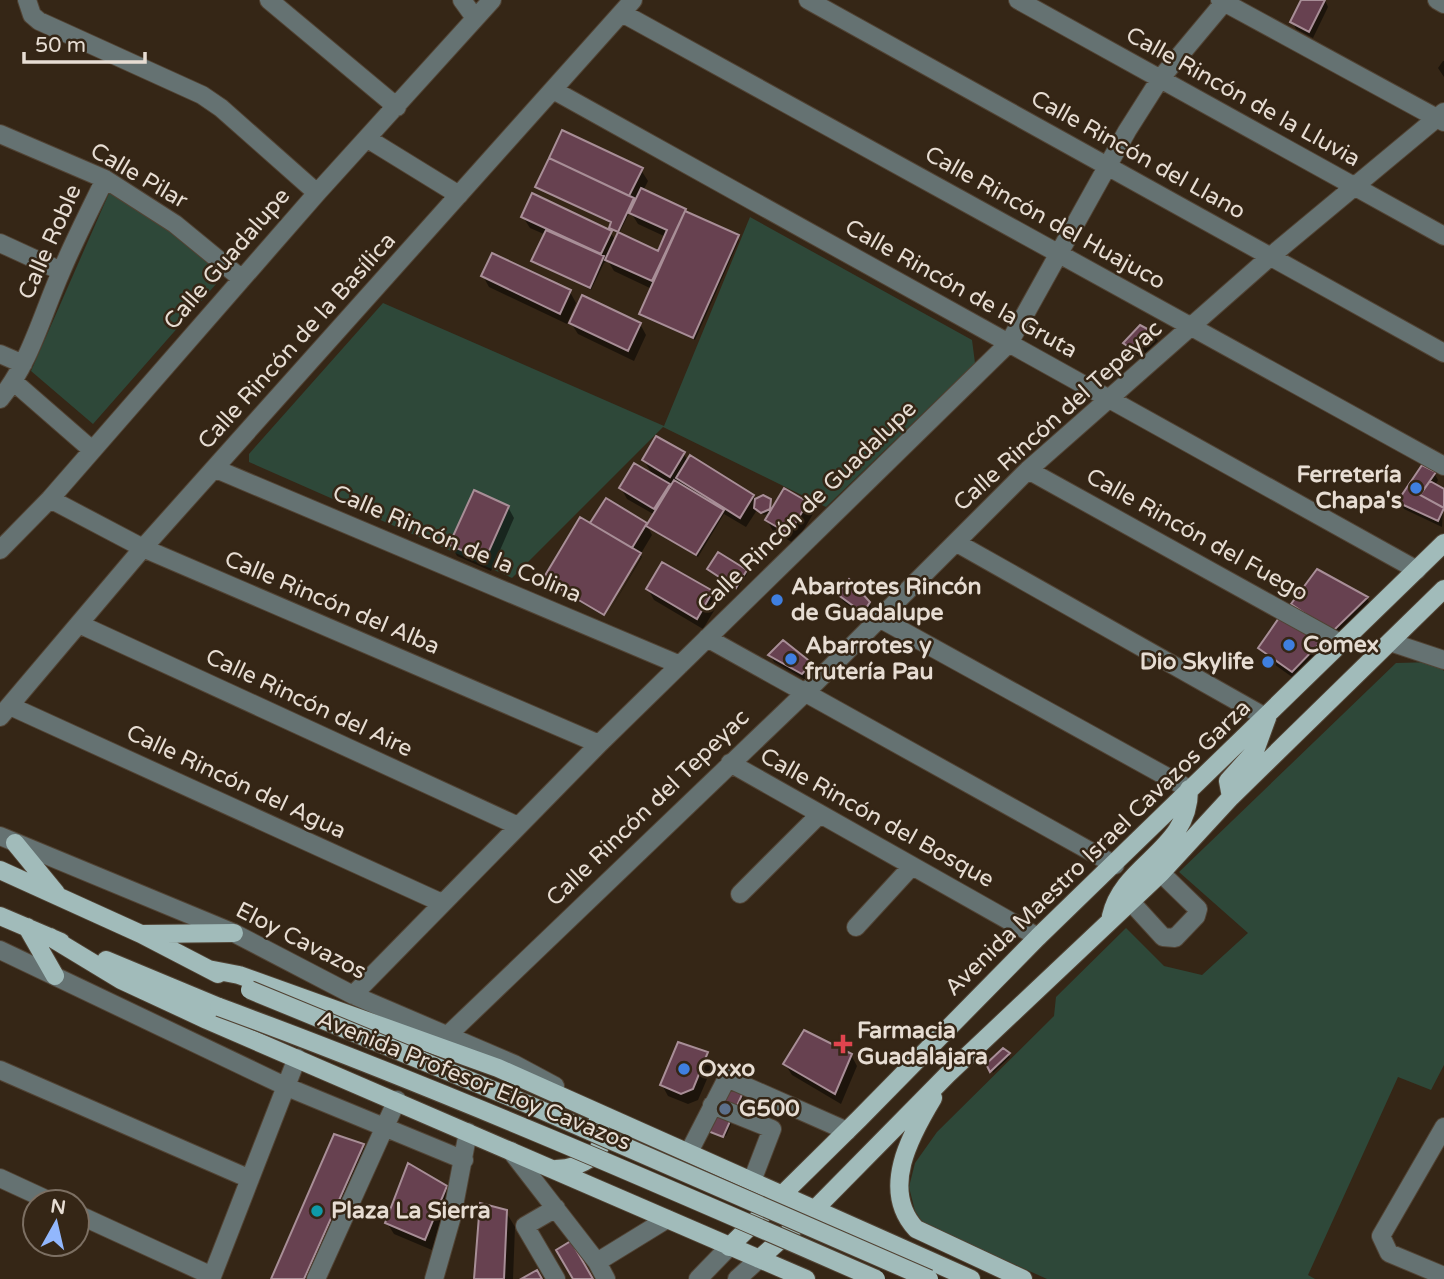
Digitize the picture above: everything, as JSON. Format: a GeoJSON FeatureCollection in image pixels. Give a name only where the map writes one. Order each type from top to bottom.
{"type":"FeatureCollection","features":[{"type":"Feature","properties":{"kind":"main road","name":"Avenida Maestro Israel Cavazos Garza"},"geometry":{"type":"LineString","coordinates":[[729,1247],[1038,937],[1189,789],[1267,718],[1444,543]]}},
{"type":"Feature","properties":{"kind":"main road"},"geometry":{"type":"LineString","coordinates":[[760,1259],[815,1209],[948,1074],[1161,873],[1231,797],[1444,589]]}},
{"type":"Feature","properties":{"kind":"main road"},"geometry":{"type":"LineString","coordinates":[[1231,797],[1228,782],[1231,775],[1255,751],[1267,718]]}},
{"type":"Feature","properties":{"kind":"main road"},"geometry":{"type":"LineString","coordinates":[[1110,919],[1121,892],[1176,834],[1186,819],[1189,789]]}},
{"type":"Feature","properties":{"kind":"main road"},"geometry":{"type":"LineString","coordinates":[[7,840],[58,896]]}},
{"type":"Feature","properties":{"kind":"main road","name":"Avenida Profesor Eloy Cavazos"},"geometry":{"type":"LineString","coordinates":[[0,870],[141,934],[250,990],[545,1112],[929,1279]]}},
{"type":"Feature","properties":{"kind":"main road","name":"Avenida Profesor Eloy Cavazos"},"geometry":{"type":"LineString","coordinates":[[0,915],[219,1007],[338,1051],[574,1148],[876,1279]]}},
{"type":"Feature","properties":{"kind":"main road"},"geometry":{"type":"LineString","coordinates":[[27,927],[55,976]]}},
{"type":"Feature","properties":{"kind":"main road"},"geometry":{"type":"LineString","coordinates":[[141,934],[234,933]]}},
{"type":"Feature","properties":{"kind":"main road","name":"Avenida Profesor Eloy Cavazos"},"geometry":{"type":"LineString","coordinates":[[50,937],[121,980],[806,1279]]}},
{"type":"Feature","properties":{"kind":"main road","name":"Avenida Profesor Eloy Cavazos"},"geometry":{"type":"LineString","coordinates":[[208,969],[239,975],[498,1068],[971,1279]]}},
{"type":"Feature","properties":{"kind":"main road"},"geometry":{"type":"LineString","coordinates":[[948,1074],[919,1123],[902,1162],[900,1200],[905,1217],[916,1229],[1023,1279]]}},
{"type":"Feature","properties":{"kind":"main road"},"geometry":{"type":"LineString","coordinates":[[552,1169],[582,1166],[598,1148],[600,1128],[579,1103]]}},
{"type":"Feature","properties":{"kind":"main road"},"geometry":{"type":"LineString","coordinates":[[607,1192],[603,1170],[607,1153],[624,1138],[643,1132]]}},
{"type":"Feature","properties":{"kind":"main road"},"geometry":{"type":"LineString","coordinates":[[909,1251],[919,1262],[922,1279]]}},
{"type":"Feature","properties":{"kind":"street"},"geometry":{"type":"LineString","coordinates":[[27,0],[32,15],[39,21],[202,95],[222,108],[317,192]]}},
{"type":"Feature","properties":{"kind":"street"},"geometry":{"type":"LineString","coordinates":[[269,0],[397,107]]}},
{"type":"Feature","properties":{"kind":"street"},"geometry":{"type":"LineString","coordinates":[[462,0],[475,18]]}},
{"type":"Feature","properties":{"kind":"street","name":"Calle Guadalupe"},"geometry":{"type":"LineString","coordinates":[[0,550],[50,499],[317,192],[492,0]]}},
{"type":"Feature","properties":{"kind":"street","name":"Calle Rincón del Llano"},"geometry":{"type":"LineString","coordinates":[[807,0],[1444,353]]}},
{"type":"Feature","properties":{"kind":"street","name":"Calle Rincón de la Lluvia"},"geometry":{"type":"LineString","coordinates":[[1018,0],[1444,236]]}},
{"type":"Feature","properties":{"kind":"street"},"geometry":{"type":"LineString","coordinates":[[1437,0],[1444,4]]}},
{"type":"Feature","properties":{"kind":"street"},"geometry":{"type":"LineString","coordinates":[[1223,1],[1442,117]]}},
{"type":"Feature","properties":{"kind":"street","name":"Calle Rincón de Guadalupe"},"geometry":{"type":"LineString","coordinates":[[353,995],[598,744],[1009,343],[1107,166],[1160,79],[1223,1]]}},
{"type":"Feature","properties":{"kind":"street","name":"Calle Rincón de la Basílica"},"geometry":{"type":"LineString","coordinates":[[5,711],[143,548],[555,91],[628,6]]}},
{"type":"Feature","properties":{"kind":"street","name":"Calle Rincón del Huajuco"},"geometry":{"type":"LineString","coordinates":[[628,6],[1192,328],[1444,466]]}},
{"type":"Feature","properties":{"kind":"street","name":"Calle Rincón de la Gruta"},"geometry":{"type":"LineString","coordinates":[[555,91],[1417,570]]}},
{"type":"Feature","properties":{"kind":"street","name":"Calle Rincón del Tepeyac"},"geometry":{"type":"LineString","coordinates":[[448,1035],[807,691],[1028,470],[1271,256],[1442,117]]}},
{"type":"Feature","properties":{"kind":"street","name":"Calle Pilar"},"geometry":{"type":"LineString","coordinates":[[0,134],[105,179],[176,223],[242,279]]}},
{"type":"Feature","properties":{"kind":"street"},"geometry":{"type":"LineString","coordinates":[[368,139],[459,195]]}},
{"type":"Feature","properties":{"kind":"street","name":"Calle Roble"},"geometry":{"type":"LineString","coordinates":[[0,399],[14,382],[23,364],[61,271],[105,179]]}},
{"type":"Feature","properties":{"kind":"street"},"geometry":{"type":"LineString","coordinates":[[0,243],[61,271]]}},
{"type":"Feature","properties":{"kind":"street"},"geometry":{"type":"LineString","coordinates":[[0,354],[23,364]]}},
{"type":"Feature","properties":{"kind":"street"},"geometry":{"type":"LineString","coordinates":[[14,382],[92,450]]}},
{"type":"Feature","properties":{"kind":"street","name":"Calle Rincón de la Colina"},"geometry":{"type":"LineString","coordinates":[[216,469],[680,665]]}},
{"type":"Feature","properties":{"kind":"street","name":"Calle Rincón del Fuego"},"geometry":{"type":"LineString","coordinates":[[1028,470],[1342,644]]}},
{"type":"Feature","properties":{"kind":"street","name":"Calle Rincón del Alba"},"geometry":{"type":"LineString","coordinates":[[50,499],[143,548],[598,744]]}},
{"type":"Feature","properties":{"kind":"street"},"geometry":{"type":"LineString","coordinates":[[957,543],[1267,718]]}},
{"type":"Feature","properties":{"kind":"street"},"geometry":{"type":"LineString","coordinates":[[879,618],[1189,789]]}},
{"type":"Feature","properties":{"kind":"street","name":"Calle Rincón del Aire"},"geometry":{"type":"LineString","coordinates":[[79,624],[518,826]]}},
{"type":"Feature","properties":{"kind":"street"},"geometry":{"type":"LineString","coordinates":[[707,638],[1115,864]]}},
{"type":"Feature","properties":{"kind":"street"},"geometry":{"type":"LineString","coordinates":[[1390,642],[1443,658]]}},
{"type":"Feature","properties":{"kind":"street","name":"Calle Rincón del Agua"},"geometry":{"type":"LineString","coordinates":[[5,711],[442,903]]}},
{"type":"Feature","properties":{"kind":"street","name":"Calle Rincón del Bosque"},"geometry":{"type":"LineString","coordinates":[[730,763],[1038,937]]}},
{"type":"Feature","properties":{"kind":"street"},"geometry":{"type":"LineString","coordinates":[[740,894],[820,814]]}},
{"type":"Feature","properties":{"kind":"street","name":"Eloy Cavazos"},"geometry":{"type":"LineString","coordinates":[[7,840],[234,933],[353,995],[549,1082],[579,1103]]}},
{"type":"Feature","properties":{"kind":"street"},"geometry":{"type":"LineString","coordinates":[[856,927],[912,866]]}},
{"type":"Feature","properties":{"kind":"street"},"geometry":{"type":"LineString","coordinates":[[1130,902],[1163,937],[1175,938],[1196,916],[1198,909],[1161,873]]}},
{"type":"Feature","properties":{"kind":"street"},"geometry":{"type":"LineString","coordinates":[[0,950],[286,1087],[464,1160]]}},
{"type":"Feature","properties":{"kind":"street"},"geometry":{"type":"LineString","coordinates":[[91,1221],[211,1278],[297,1058]]}},
{"type":"Feature","properties":{"kind":"street"},"geometry":{"type":"LineString","coordinates":[[0,1070],[250,1179]]}},
{"type":"Feature","properties":{"kind":"street"},"geometry":{"type":"LineString","coordinates":[[689,1152],[727,1079],[847,1131]]}},
{"type":"Feature","properties":{"kind":"street"},"geometry":{"type":"LineString","coordinates":[[316,1279],[397,1100]]}},
{"type":"Feature","properties":{"kind":"street"},"geometry":{"type":"LineString","coordinates":[[752,1181],[782,1103]]}},
{"type":"Feature","properties":{"kind":"street"},"geometry":{"type":"LineString","coordinates":[[712,1105],[772,1129]]}},
{"type":"Feature","properties":{"kind":"street"},"geometry":{"type":"LineString","coordinates":[[1444,1127],[1436,1157],[1381,1236],[1390,1253],[1444,1276]]}},
{"type":"Feature","properties":{"kind":"street"},"geometry":{"type":"LineString","coordinates":[[434,1279],[464,1160],[468,1132]]}},
{"type":"Feature","properties":{"kind":"street"},"geometry":{"type":"LineString","coordinates":[[511,1151],[597,1262],[606,1279]]}},
{"type":"Feature","properties":{"kind":"street"},"geometry":{"type":"LineString","coordinates":[[0,1178],[22,1188]]}},
{"type":"Feature","properties":{"kind":"street"},"geometry":{"type":"LineString","coordinates":[[556,1208],[525,1226],[556,1279]]}},
{"type":"Feature","properties":{"kind":"street"},"geometry":{"type":"LineString","coordinates":[[597,1262],[667,1219]]}},
{"type":"Feature","properties":{"kind":"street","name":"Avenida Maestro Israel Cavazos Garza"},"geometry":{"type":"LineString","coordinates":[[698,1279],[729,1247]]}},
{"type":"Feature","properties":{"kind":"street"},"geometry":{"type":"LineString","coordinates":[[737,1279],[760,1259]]}},
{"type":"Feature","properties":{"kind":"green space"},"geometry":{"type":"Polygon","coordinates":[[[110,191],[144,210],[224,275],[93,424],[31,371],[110,191]]]}},
{"type":"Feature","properties":{"kind":"green space"},"geometry":{"type":"Polygon","coordinates":[[[750,217],[972,340],[975,363],[826,507],[663,427],[512,578],[249,462],[249,454],[383,303],[664,426],[750,217]]]}},
{"type":"Feature","properties":{"kind":"green space"},"geometry":{"type":"Polygon","coordinates":[[[1435,662],[1444,671],[1444,1065],[1431,1090],[1398,1077],[1308,1275],[1315,1279],[1047,1279],[923,1223],[915,1211],[909,1187],[915,1163],[937,1132],[1054,1016],[1056,997],[1126,928],[1164,966],[1202,975],[1248,933],[1179,872],[1396,663],[1435,662]]]}},
{"type":"Feature","properties":{"kind":"building"},"geometry":{"type":"Polygon","coordinates":[[[1301,0],[1325,0],[1309,32],[1290,22],[1301,0]]]}},
{"type":"Feature","properties":{"kind":"building"},"geometry":{"type":"Polygon","coordinates":[[[562,130],[643,168],[629,196],[549,158],[562,130]]]}},
{"type":"Feature","properties":{"kind":"building"},"geometry":{"type":"Polygon","coordinates":[[[549,158],[634,198],[618,232],[609,228],[611,222],[535,187],[549,158]]]}},
{"type":"Feature","properties":{"kind":"building"},"geometry":{"type":"Polygon","coordinates":[[[641,188],[686,209],[652,281],[605,260],[618,232],[658,251],[667,230],[629,213],[641,188]]]}},
{"type":"Feature","properties":{"kind":"building"},"geometry":{"type":"Polygon","coordinates":[[[532,193],[612,231],[601,254],[521,217],[532,193]]]}},
{"type":"Feature","properties":{"kind":"building"},"geometry":{"type":"Polygon","coordinates":[[[685,211],[739,235],[693,338],[639,314],[685,211]]]}},
{"type":"Feature","properties":{"kind":"building"},"geometry":{"type":"Polygon","coordinates":[[[546,230],[604,256],[590,288],[531,261],[546,230]]]}},
{"type":"Feature","properties":{"kind":"building"},"geometry":{"type":"Polygon","coordinates":[[[492,253],[571,290],[560,314],[481,276],[492,253]]]}},
{"type":"Feature","properties":{"kind":"building"},"geometry":{"type":"Polygon","coordinates":[[[582,295],[641,323],[628,351],[569,323],[582,295]]]}},
{"type":"Feature","properties":{"kind":"building"},"geometry":{"type":"Polygon","coordinates":[[[1140,325],[1155,333],[1136,352],[1123,343],[1140,325]]]}},
{"type":"Feature","properties":{"kind":"building"},"geometry":{"type":"Polygon","coordinates":[[[656,436],[685,452],[670,477],[642,460],[656,436]]]}},
{"type":"Feature","properties":{"kind":"building"},"geometry":{"type":"Polygon","coordinates":[[[690,455],[754,495],[740,518],[676,478],[690,455]]]}},
{"type":"Feature","properties":{"kind":"building"},"geometry":{"type":"Polygon","coordinates":[[[634,463],[670,484],[654,509],[619,488],[634,463]]]}},
{"type":"Feature","properties":{"kind":"building","name":"Ferretería Chapa's"},"geometry":{"type":"Polygon","coordinates":[[[1422,465],[1436,472],[1420,495],[1444,508],[1438,521],[1397,502],[1422,465]]]}},
{"type":"Feature","properties":{"kind":"building"},"geometry":{"type":"Polygon","coordinates":[[[674,480],[724,510],[696,555],[646,526],[674,480]]]}},
{"type":"Feature","properties":{"kind":"building"},"geometry":{"type":"Polygon","coordinates":[[[1430,481],[1444,489],[1444,508],[1420,495],[1430,481]]]}},
{"type":"Feature","properties":{"kind":"building"},"geometry":{"type":"Polygon","coordinates":[[[784,488],[808,502],[789,534],[765,520],[784,488]]]}},
{"type":"Feature","properties":{"kind":"building"},"geometry":{"type":"Polygon","coordinates":[[[474,490],[509,506],[485,560],[449,545],[474,490]]]}},
{"type":"Feature","properties":{"kind":"building"},"geometry":{"type":"Polygon","coordinates":[[[763,495],[771,499],[770,509],[761,513],[754,508],[755,499],[763,495]]]}},
{"type":"Feature","properties":{"kind":"building"},"geometry":{"type":"Polygon","coordinates":[[[606,498],[647,523],[632,548],[590,523],[606,498]]]}},
{"type":"Feature","properties":{"kind":"building"},"geometry":{"type":"Polygon","coordinates":[[[580,517],[641,553],[604,615],[543,579],[580,517]]]}},
{"type":"Feature","properties":{"kind":"building"},"geometry":{"type":"Polygon","coordinates":[[[718,552],[747,570],[736,588],[707,569],[718,552]]]}},
{"type":"Feature","properties":{"kind":"building"},"geometry":{"type":"Polygon","coordinates":[[[662,562],[713,591],[697,619],[646,589],[662,562]]]}},
{"type":"Feature","properties":{"kind":"building"},"geometry":{"type":"Polygon","coordinates":[[[1317,569],[1368,597],[1332,632],[1291,604],[1317,569]]]}},
{"type":"Feature","properties":{"kind":"building"},"geometry":{"type":"Polygon","coordinates":[[[849,579],[870,602],[863,613],[837,594],[849,579]]]}},
{"type":"Feature","properties":{"kind":"building","name":"Comex"},"geometry":{"type":"Polygon","coordinates":[[[1281,615],[1321,642],[1292,672],[1258,648],[1281,615]]]}},
{"type":"Feature","properties":{"kind":"building","name":"Abarrotes y frutería Pau"},"geometry":{"type":"Polygon","coordinates":[[[783,640],[812,663],[802,674],[768,655],[783,640]]]}},
{"type":"Feature","properties":{"kind":"building"},"geometry":{"type":"Polygon","coordinates":[[[804,1030],[852,1054],[835,1094],[783,1064],[804,1030]]]}},
{"type":"Feature","properties":{"kind":"building","name":"Oxxo"},"geometry":{"type":"Polygon","coordinates":[[[678,1042],[708,1052],[693,1089],[681,1094],[660,1085],[678,1042]]]}},
{"type":"Feature","properties":{"kind":"building"},"geometry":{"type":"Polygon","coordinates":[[[1003,1048],[1010,1053],[990,1072],[986,1064],[1003,1048]]]}},
{"type":"Feature","properties":{"kind":"building","name":"G500"},"geometry":{"type":"Polygon","coordinates":[[[726,1080],[745,1088],[723,1137],[705,1130],[726,1080]]]}},
{"type":"Feature","properties":{"kind":"building","name":"Plaza La Sierra"},"geometry":{"type":"Polygon","coordinates":[[[334,1134],[364,1144],[304,1279],[271,1279],[334,1134]]]}},
{"type":"Feature","properties":{"kind":"building"},"geometry":{"type":"Polygon","coordinates":[[[408,1163],[447,1186],[425,1240],[385,1223],[408,1163]]]}},
{"type":"Feature","properties":{"kind":"building"},"geometry":{"type":"Polygon","coordinates":[[[480,1203],[507,1210],[504,1279],[474,1279],[480,1203]]]}},
{"type":"Feature","properties":{"kind":"building"},"geometry":{"type":"Polygon","coordinates":[[[571,1241],[593,1279],[573,1279],[556,1250],[571,1241]]]}},
{"type":"Feature","properties":{"kind":"building"},"geometry":{"type":"Polygon","coordinates":[[[537,1270],[542,1279],[521,1279],[537,1270]]]}},
{"type":"Feature","properties":{"kind":"place","name":"Ferretería Chapa's"},"geometry":{"type":"Point","coordinates":[1416,488]}},
{"type":"Feature","properties":{"kind":"place","name":"Abarrotes Rincón de Guadalupe"},"geometry":{"type":"Point","coordinates":[777,600]}},
{"type":"Feature","properties":{"kind":"place","name":"Comex"},"geometry":{"type":"Point","coordinates":[1289,645]}},
{"type":"Feature","properties":{"kind":"place","name":"Abarrotes y frutería Pau"},"geometry":{"type":"Point","coordinates":[791,659]}},
{"type":"Feature","properties":{"kind":"place","name":"Dio Skylife"},"geometry":{"type":"Point","coordinates":[1268,662]}},
{"type":"Feature","properties":{"kind":"place","name":"Farmacia Guadalajara"},"geometry":{"type":"Point","coordinates":[843,1044]}},
{"type":"Feature","properties":{"kind":"place","name":"Oxxo"},"geometry":{"type":"Point","coordinates":[684,1069]}},
{"type":"Feature","properties":{"kind":"place","name":"G500"},"geometry":{"type":"Point","coordinates":[725,1109]}},
{"type":"Feature","properties":{"kind":"place","name":"Plaza La Sierra"},"geometry":{"type":"Point","coordinates":[317,1211]}}]}
